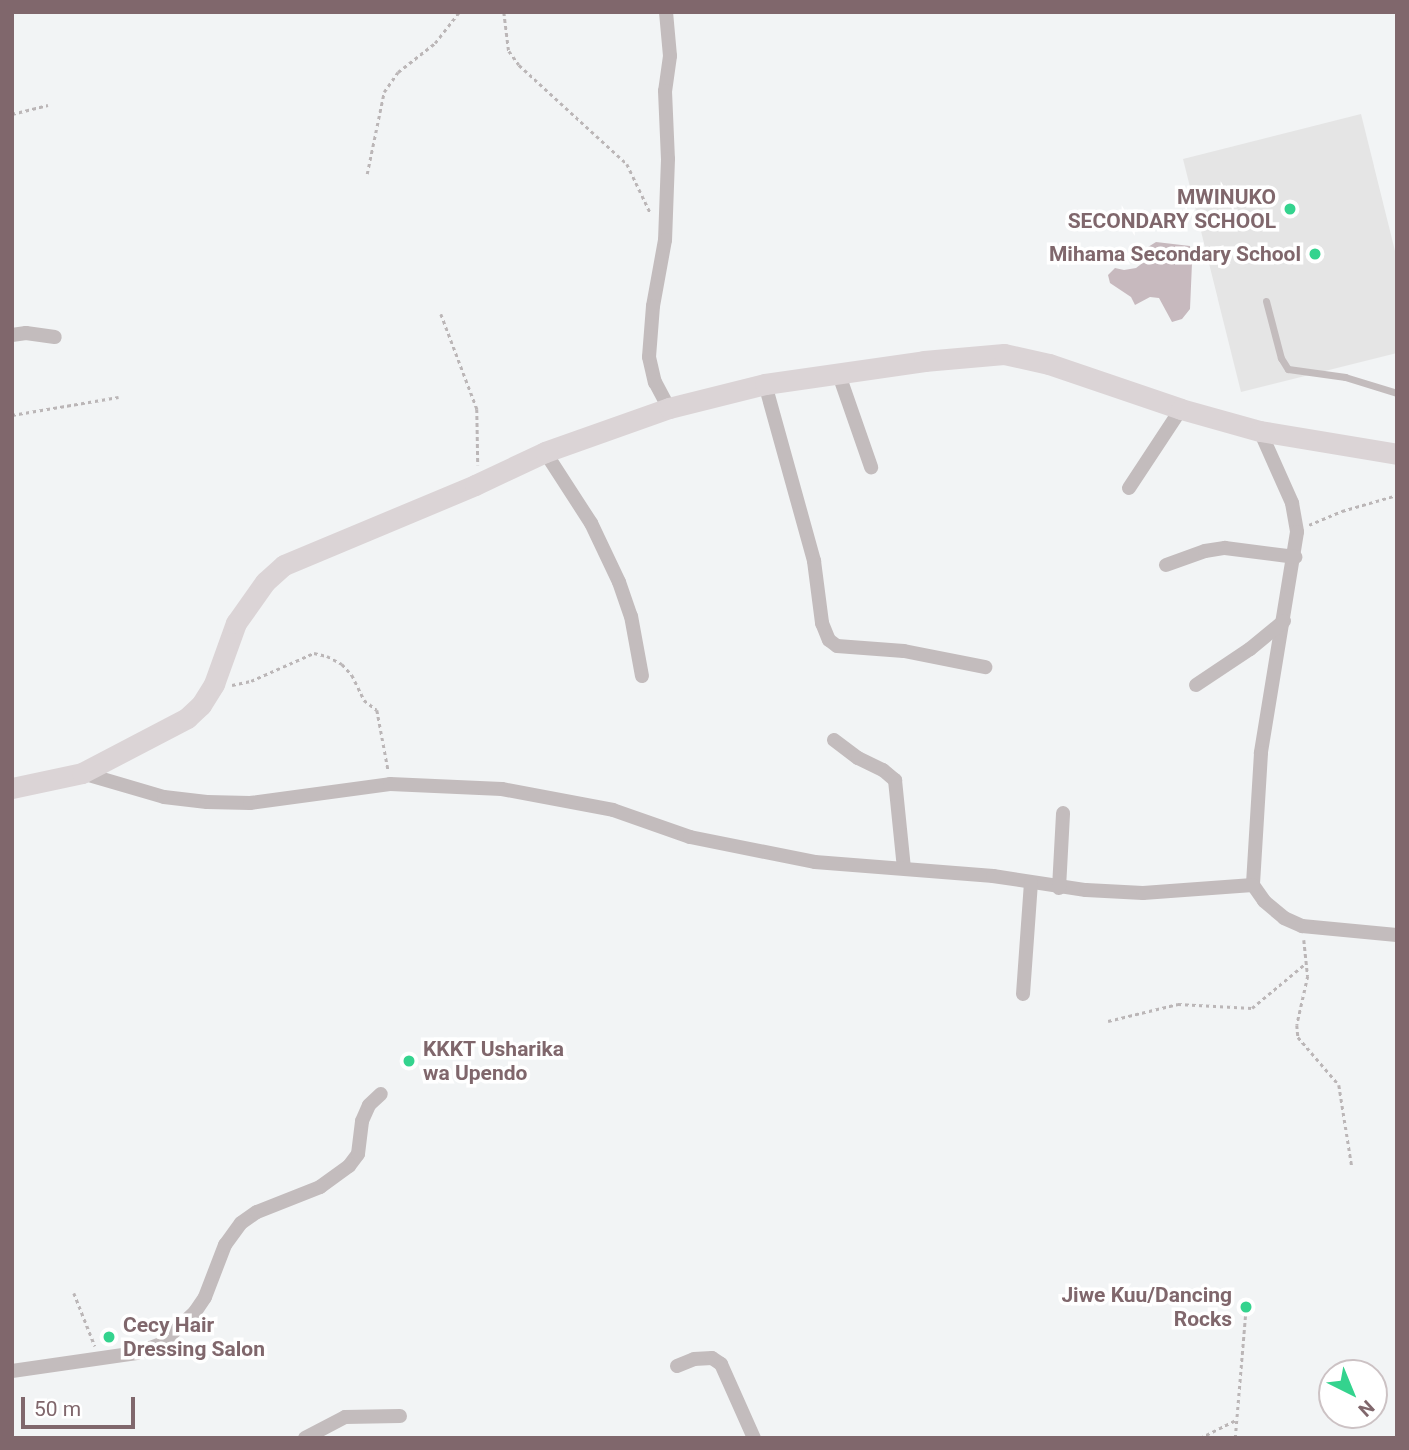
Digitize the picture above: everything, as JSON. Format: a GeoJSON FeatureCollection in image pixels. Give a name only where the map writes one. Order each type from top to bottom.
{"type":"FeatureCollection","features":[{"type":"Feature","properties":{"kind":"street"},"geometry":{"type":"LineString","coordinates":[[666,12],[670,56],[665,91],[668,159],[665,240],[653,306],[649,356],[655,382],[669,408]]}},
{"type":"Feature","properties":{"kind":"street"},"geometry":{"type":"LineString","coordinates":[[12,335],[26,333],[55,337]]}},
{"type":"Feature","properties":{"kind":"street"},"geometry":{"type":"LineString","coordinates":[[12,788],[82,773],[187,718],[201,705],[214,684],[236,623],[265,582],[284,565],[475,485],[545,452],[669,408],[765,384],[838,372],[1004,354],[1049,364],[1181,409],[1260,431],[1395,452]]}},
{"type":"Feature","properties":{"kind":"street"},"geometry":{"type":"LineString","coordinates":[[838,372],[871,467]]}},
{"type":"Feature","properties":{"kind":"street"},"geometry":{"type":"LineString","coordinates":[[765,384],[814,561],[822,623],[829,640],[836,646],[904,651],[985,667]]}},
{"type":"Feature","properties":{"kind":"street"},"geometry":{"type":"LineString","coordinates":[[1129,488],[1181,409]]}},
{"type":"Feature","properties":{"kind":"street"},"geometry":{"type":"LineString","coordinates":[[1260,431],[1292,503],[1297,531],[1295,557],[1261,753],[1253,885],[1264,901],[1284,918],[1301,926],[1397,935]]}},
{"type":"Feature","properties":{"kind":"street"},"geometry":{"type":"LineString","coordinates":[[545,452],[591,523],[619,582],[631,616],[642,676]]}},
{"type":"Feature","properties":{"kind":"street"},"geometry":{"type":"LineString","coordinates":[[1166,565],[1205,551],[1225,548],[1295,557]]}},
{"type":"Feature","properties":{"kind":"street"},"geometry":{"type":"LineString","coordinates":[[1196,685],[1250,649],[1284,621]]}},
{"type":"Feature","properties":{"kind":"street"},"geometry":{"type":"LineString","coordinates":[[834,740],[895,780],[904,868]]}},
{"type":"Feature","properties":{"kind":"street"},"geometry":{"type":"LineString","coordinates":[[82,773],[164,797],[207,802],[250,803],[349,787],[390,784],[502,789],[556,797],[613,810],[690,837],[816,862],[993,876],[1059,888],[1143,893],[1253,885]]}},
{"type":"Feature","properties":{"kind":"street"},"geometry":{"type":"LineString","coordinates":[[1059,888],[1063,813]]}},
{"type":"Feature","properties":{"kind":"street"},"geometry":{"type":"LineString","coordinates":[[1023,994],[1031,883]]}},
{"type":"Feature","properties":{"kind":"street"},"geometry":{"type":"LineString","coordinates":[[12,1371],[137,1353],[161,1344],[179,1331],[205,1297],[225,1245],[241,1223],[257,1212],[297,1198],[339,1176],[358,1154],[362,1121],[369,1105],[382,1094]]}},
{"type":"Feature","properties":{"kind":"street"},"geometry":{"type":"LineString","coordinates":[[677,1366],[694,1359],[712,1358],[720,1364],[754,1438]]}},
{"type":"Feature","properties":{"kind":"street"},"geometry":{"type":"LineString","coordinates":[[304,1438],[345,1416],[400,1416]]}},
{"type":"Feature","properties":{"kind":"lane"},"geometry":{"type":"LineString","coordinates":[[1266,300],[1286,367],[1356,380],[1397,393]]}},
{"type":"Feature","properties":{"kind":"path"},"geometry":{"type":"LineString","coordinates":[[367,174],[384,92],[398,72],[435,43],[459,12]]}},
{"type":"Feature","properties":{"kind":"path"},"geometry":{"type":"LineString","coordinates":[[504,12],[509,51],[519,65],[627,164],[665,240]]}},
{"type":"Feature","properties":{"kind":"path"},"geometry":{"type":"LineString","coordinates":[[12,114],[47,105]]}},
{"type":"Feature","properties":{"kind":"path"},"geometry":{"type":"LineString","coordinates":[[442,314],[477,409],[478,463],[475,485]]}},
{"type":"Feature","properties":{"kind":"path"},"geometry":{"type":"LineString","coordinates":[[12,415],[118,397]]}},
{"type":"Feature","properties":{"kind":"path"},"geometry":{"type":"LineString","coordinates":[[1297,531],[1328,515],[1397,495]]}},
{"type":"Feature","properties":{"kind":"path"},"geometry":{"type":"LineString","coordinates":[[214,684],[233,685],[251,681],[314,653],[342,664],[352,675],[363,700],[377,710],[390,784]]}},
{"type":"Feature","properties":{"kind":"path"},"geometry":{"type":"LineString","coordinates":[[1301,926],[1308,976],[1297,1025],[1298,1037],[1339,1086],[1352,1167]]}},
{"type":"Feature","properties":{"kind":"path"},"geometry":{"type":"LineString","coordinates":[[1108,1021],[1178,1004],[1252,1007],[1307,962]]}},
{"type":"Feature","properties":{"kind":"path"},"geometry":{"type":"LineString","coordinates":[[74,1293],[99,1359]]}},
{"type":"Feature","properties":{"kind":"path"},"geometry":{"type":"LineString","coordinates":[[1235,1438],[1246,1307]]}},
{"type":"Feature","properties":{"kind":"path"},"geometry":{"type":"LineString","coordinates":[[1200,1438],[1238,1419]]}},
{"type":"Feature","properties":{"kind":"path"},"geometry":{"type":"LineString","coordinates":[[796,1438],[816,1438]]}},
{"type":"Feature","properties":{"kind":"shaded area","name":"MWINUKO SECONDARY SCHOOL"},"geometry":{"type":"Polygon","coordinates":[[[1361,114],[1397,259],[1397,353],[1241,392],[1183,159],[1361,114]]]}},
{"type":"Feature","properties":{"kind":"shaded area"},"geometry":{"type":"Polygon","coordinates":[[[1156,242],[1190,246],[1190,309],[1182,319],[1172,322],[1159,298],[1150,297],[1135,305],[1131,297],[1110,283],[1108,275],[1115,268],[1136,268],[1148,259],[1148,247],[1156,242]]]}},
{"type":"Feature","properties":{"kind":"place","name":"MWINUKO SECONDARY SCHOOL"},"geometry":{"type":"Point","coordinates":[1290,209]}},
{"type":"Feature","properties":{"kind":"place","name":"Mihama Secondary School"},"geometry":{"type":"Point","coordinates":[1315,254]}},
{"type":"Feature","properties":{"kind":"place","name":"KKKT Usharika wa Upendo"},"geometry":{"type":"Point","coordinates":[409,1061]}},
{"type":"Feature","properties":{"kind":"place","name":"Jiwe Kuu/Dancing Rocks"},"geometry":{"type":"Point","coordinates":[1246,1307]}},
{"type":"Feature","properties":{"kind":"place","name":"Cecy Hair Dressing Salon"},"geometry":{"type":"Point","coordinates":[109,1337]}}]}
